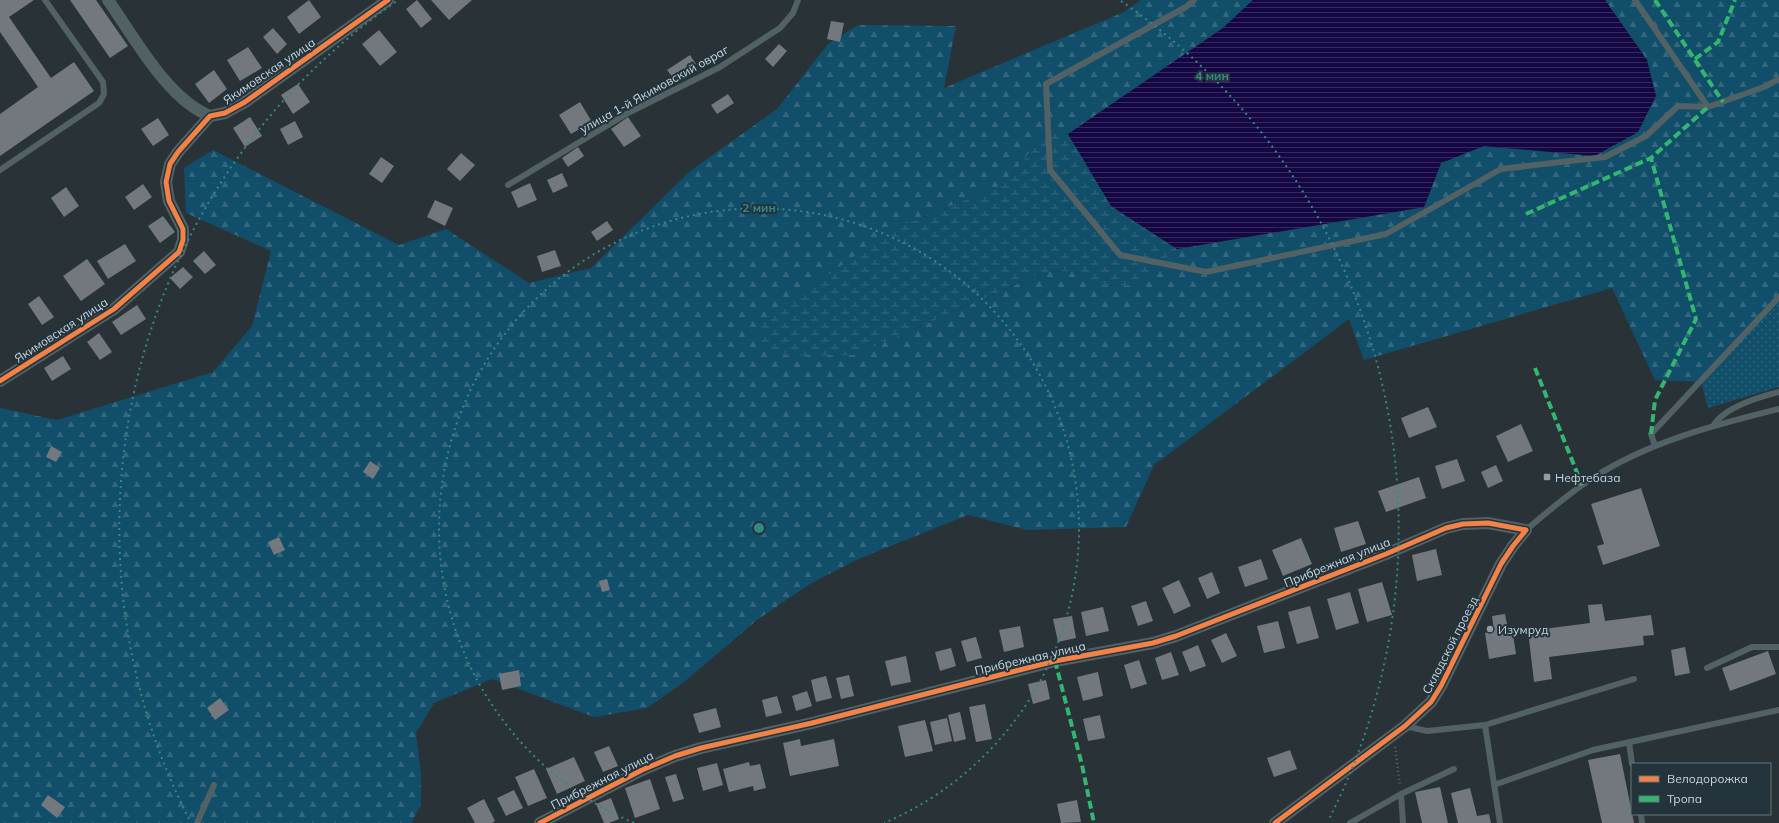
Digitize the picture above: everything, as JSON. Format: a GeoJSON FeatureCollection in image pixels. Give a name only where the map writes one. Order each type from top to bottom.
{"type":"FeatureCollection","features":[{"type":"Feature","properties":{"kind":"street"},"geometry":{"type":"LineString","coordinates":[[108,0],[161,76],[180,98],[197,111],[210,116]]}},
{"type":"Feature","properties":{"kind":"street","name":"Якимовская улица"},"geometry":{"type":"LineString","coordinates":[[0,381],[114,309],[179,252],[183,240],[183,229],[169,201],[166,182],[170,164],[178,152],[210,116],[226,113],[245,102],[388,0]]}},
{"type":"Feature","properties":{"kind":"street","name":"Прибрежная улица"},"geometry":{"type":"LineString","coordinates":[[540,823],[642,770],[675,756],[701,748],[812,724],[1055,660],[1153,643],[1176,636],[1386,554],[1446,528],[1463,524],[1488,524],[1526,530]]}},
{"type":"Feature","properties":{"kind":"street","name":"Складской проезд"},"geometry":{"type":"LineString","coordinates":[[1275,823],[1421,714],[1438,691],[1501,564],[1526,530]]}},
{"type":"Feature","properties":{"kind":"lane"},"geometry":{"type":"LineString","coordinates":[[0,170],[99,103],[104,94],[103,82],[45,0]]}},
{"type":"Feature","properties":{"kind":"lane","name":"улица 1-й Якимовский овраг"},"geometry":{"type":"LineString","coordinates":[[508,185],[628,113],[720,67],[780,28],[793,13],[798,0]]}},
{"type":"Feature","properties":{"kind":"lane"},"geometry":{"type":"LineString","coordinates":[[1194,0],[1186,7],[1046,84],[1050,170],[1120,256],[1206,272],[1386,234],[1501,169],[1605,156],[1646,136],[1678,106],[1708,107],[1764,87],[1779,79]]}},
{"type":"Feature","properties":{"kind":"lane"},"geometry":{"type":"LineString","coordinates":[[1635,0],[1708,107]]}},
{"type":"Feature","properties":{"kind":"lane"},"geometry":{"type":"LineString","coordinates":[[1655,446],[1651,434],[1779,297]]}},
{"type":"Feature","properties":{"kind":"lane"},"geometry":{"type":"LineString","coordinates":[[1713,426],[1717,419],[1725,413],[1764,396],[1779,392]]}},
{"type":"Feature","properties":{"kind":"lane","name":"Складской проезд"},"geometry":{"type":"LineString","coordinates":[[1526,530],[1562,499],[1591,478],[1621,461],[1655,446],[1713,426],[1779,409]]}},
{"type":"Feature","properties":{"kind":"lane"},"geometry":{"type":"LineString","coordinates":[[1707,668],[1752,647],[1779,647]]}},
{"type":"Feature","properties":{"kind":"lane"},"geometry":{"type":"LineString","coordinates":[[1405,726],[1427,731],[1484,725],[1634,679]]}},
{"type":"Feature","properties":{"kind":"lane"},"geometry":{"type":"LineString","coordinates":[[1494,785],[1593,750],[1779,710]]}},
{"type":"Feature","properties":{"kind":"lane"},"geometry":{"type":"LineString","coordinates":[[1484,725],[1500,823]]}},
{"type":"Feature","properties":{"kind":"lane"},"geometry":{"type":"LineString","coordinates":[[1628,742],[1632,763]]}},
{"type":"Feature","properties":{"kind":"lane"},"geometry":{"type":"LineString","coordinates":[[1350,823],[1401,794],[1454,769]]}},
{"type":"Feature","properties":{"kind":"lane"},"geometry":{"type":"LineString","coordinates":[[197,823],[214,785]]}},
{"type":"Feature","properties":{"kind":"lane"},"geometry":{"type":"LineString","coordinates":[[1401,794],[1403,823]]}},
{"type":"Feature","properties":{"kind":"path"},"geometry":{"type":"LineString","coordinates":[[1394,735],[1401,794]]}},
{"type":"Feature","properties":{"kind":"green space"},"geometry":{"type":"Polygon","coordinates":[[[1141,0],[1253,0],[1223,28],[1068,134],[1046,132],[1003,185],[895,228],[855,355],[1044,272],[1076,271],[1097,285],[1133,286],[1177,249],[1424,207],[1441,163],[1484,146],[1595,156],[1647,60],[1605,0],[1779,0],[1779,297],[1701,382],[1655,380],[1612,288],[1364,360],[1349,319],[1154,465],[1126,527],[1027,530],[968,515],[856,560],[810,584],[757,620],[684,682],[647,708],[594,717],[492,679],[434,703],[416,733],[421,775],[421,805],[411,823],[0,823],[0,408],[57,420],[213,372],[252,326],[271,251],[186,213],[184,168],[213,150],[399,245],[446,229],[529,283],[591,268],[689,172],[777,109],[828,44],[858,25],[956,26],[944,88],[1124,12],[1141,0]]]}},
{"type":"Feature","properties":{"kind":"green space"},"geometry":{"type":"Polygon","coordinates":[[[1046,132],[1068,134],[1111,206],[1177,249],[1133,286],[1097,285],[1076,271],[1044,272],[855,355],[786,356],[763,346],[758,323],[895,228],[1003,185],[1046,132]]]}},
{"type":"Feature","properties":{"kind":"green space"},"geometry":{"type":"Polygon","coordinates":[[[1779,297],[1779,387],[1708,408],[1701,382],[1779,297]]]}},
{"type":"Feature","properties":{"kind":"shaded area"},"geometry":{"type":"Polygon","coordinates":[[[1253,0],[1605,0],[1647,60],[1656,96],[1638,132],[1595,156],[1484,146],[1441,163],[1424,207],[1177,249],[1111,206],[1068,134],[1223,28],[1253,0]]]}},
{"type":"Feature","properties":{"kind":"building"},"geometry":{"type":"Polygon","coordinates":[[[0,0],[34,0],[9,17],[51,78],[74,62],[94,91],[0,156],[0,114],[38,87],[0,32],[0,0]]]}},
{"type":"Feature","properties":{"kind":"building"},"geometry":{"type":"Polygon","coordinates":[[[70,0],[96,0],[128,46],[110,58],[70,0]]]}},
{"type":"Feature","properties":{"kind":"building"},"geometry":{"type":"Polygon","coordinates":[[[309,0],[321,17],[299,34],[287,17],[309,0]]]}},
{"type":"Feature","properties":{"kind":"building"},"geometry":{"type":"Polygon","coordinates":[[[417,0],[432,19],[421,28],[406,9],[417,0]]]}},
{"type":"Feature","properties":{"kind":"building"},"geometry":{"type":"Polygon","coordinates":[[[431,0],[472,0],[449,20],[431,0]]]}},
{"type":"Feature","properties":{"kind":"building"},"geometry":{"type":"Polygon","coordinates":[[[831,21],[844,23],[840,42],[827,39],[831,21]]]}},
{"type":"Feature","properties":{"kind":"building"},"geometry":{"type":"Polygon","coordinates":[[[273,28],[287,44],[277,54],[263,37],[273,28]]]}},
{"type":"Feature","properties":{"kind":"building"},"geometry":{"type":"Polygon","coordinates":[[[379,30],[397,52],[380,66],[362,44],[379,30]]]}},
{"type":"Feature","properties":{"kind":"building"},"geometry":{"type":"Polygon","coordinates":[[[779,44],[787,51],[773,67],[765,59],[779,44]]]}},
{"type":"Feature","properties":{"kind":"building"},"geometry":{"type":"Polygon","coordinates":[[[248,47],[262,68],[240,81],[227,60],[248,47]]]}},
{"type":"Feature","properties":{"kind":"building"},"geometry":{"type":"Polygon","coordinates":[[[690,55],[696,64],[674,79],[667,70],[690,55]]]}},
{"type":"Feature","properties":{"kind":"building"},"geometry":{"type":"Polygon","coordinates":[[[214,70],[227,89],[209,103],[195,84],[214,70]]]}},
{"type":"Feature","properties":{"kind":"building"},"geometry":{"type":"Polygon","coordinates":[[[298,84],[310,102],[293,114],[281,95],[298,84]]]}},
{"type":"Feature","properties":{"kind":"building"},"geometry":{"type":"Polygon","coordinates":[[[728,94],[734,103],[717,114],[711,105],[728,94]]]}},
{"type":"Feature","properties":{"kind":"building"},"geometry":{"type":"Polygon","coordinates":[[[580,102],[592,122],[571,134],[559,115],[580,102]]]}},
{"type":"Feature","properties":{"kind":"building"},"geometry":{"type":"Polygon","coordinates":[[[250,117],[262,136],[245,147],[233,128],[250,117]]]}},
{"type":"Feature","properties":{"kind":"building"},"geometry":{"type":"Polygon","coordinates":[[[628,117],[641,136],[624,147],[611,129],[628,117]]]}},
{"type":"Feature","properties":{"kind":"building"},"geometry":{"type":"Polygon","coordinates":[[[158,118],[169,135],[153,146],[141,129],[158,118]]]}},
{"type":"Feature","properties":{"kind":"building"},"geometry":{"type":"Polygon","coordinates":[[[295,121],[303,137],[288,145],[280,129],[295,121]]]}},
{"type":"Feature","properties":{"kind":"building"},"geometry":{"type":"Polygon","coordinates":[[[578,147],[584,156],[568,167],[562,158],[578,147]]]}},
{"type":"Feature","properties":{"kind":"building"},"geometry":{"type":"Polygon","coordinates":[[[461,153],[475,165],[460,181],[447,169],[461,153]]]}},
{"type":"Feature","properties":{"kind":"building"},"geometry":{"type":"Polygon","coordinates":[[[381,157],[394,166],[382,183],[369,174],[381,157]]]}},
{"type":"Feature","properties":{"kind":"building"},"geometry":{"type":"Polygon","coordinates":[[[562,173],[568,186],[553,193],[547,180],[562,173]]]}},
{"type":"Feature","properties":{"kind":"building"},"geometry":{"type":"Polygon","coordinates":[[[530,183],[537,200],[518,208],[511,192],[530,183]]]}},
{"type":"Feature","properties":{"kind":"building"},"geometry":{"type":"Polygon","coordinates":[[[143,184],[152,197],[134,210],[125,197],[143,184]]]}},
{"type":"Feature","properties":{"kind":"building"},"geometry":{"type":"Polygon","coordinates":[[[66,187],[79,206],[64,217],[51,198],[66,187]]]}},
{"type":"Feature","properties":{"kind":"building"},"geometry":{"type":"Polygon","coordinates":[[[435,200],[453,208],[445,226],[427,217],[435,200]]]}},
{"type":"Feature","properties":{"kind":"building"},"geometry":{"type":"Polygon","coordinates":[[[163,216],[175,232],[160,243],[148,226],[163,216]]]}},
{"type":"Feature","properties":{"kind":"building"},"geometry":{"type":"Polygon","coordinates":[[[607,221],[613,230],[597,241],[591,232],[607,221]]]}},
{"type":"Feature","properties":{"kind":"building"},"geometry":{"type":"Polygon","coordinates":[[[125,244],[136,261],[108,279],[97,261],[125,244]]]}},
{"type":"Feature","properties":{"kind":"building"},"geometry":{"type":"Polygon","coordinates":[[[555,250],[561,266],[542,272],[537,256],[555,250]]]}},
{"type":"Feature","properties":{"kind":"building"},"geometry":{"type":"Polygon","coordinates":[[[204,251],[216,265],[205,274],[193,261],[204,251]]]}},
{"type":"Feature","properties":{"kind":"building"},"geometry":{"type":"Polygon","coordinates":[[[87,259],[105,284],[81,301],[63,276],[87,259]]]}},
{"type":"Feature","properties":{"kind":"building"},"geometry":{"type":"Polygon","coordinates":[[[183,267],[193,277],[180,289],[170,278],[183,267]]]}},
{"type":"Feature","properties":{"kind":"building"},"geometry":{"type":"Polygon","coordinates":[[[39,296],[54,317],[42,325],[28,304],[39,296]]]}},
{"type":"Feature","properties":{"kind":"building"},"geometry":{"type":"Polygon","coordinates":[[[137,305],[146,319],[121,335],[112,322],[137,305]]]}},
{"type":"Feature","properties":{"kind":"building"},"geometry":{"type":"Polygon","coordinates":[[[99,333],[112,352],[100,360],[87,342],[99,333]]]}},
{"type":"Feature","properties":{"kind":"building"},"geometry":{"type":"Polygon","coordinates":[[[63,356],[71,369],[52,381],[44,368],[63,356]]]}},
{"type":"Feature","properties":{"kind":"building"},"geometry":{"type":"Polygon","coordinates":[[[1428,407],[1437,427],[1409,438],[1401,418],[1428,407]]]}},
{"type":"Feature","properties":{"kind":"building"},"geometry":{"type":"Polygon","coordinates":[[[1521,424],[1533,451],[1508,462],[1496,436],[1521,424]]]}},
{"type":"Feature","properties":{"kind":"building"},"geometry":{"type":"Polygon","coordinates":[[[51,446],[62,452],[56,462],[46,457],[51,446]]]}},
{"type":"Feature","properties":{"kind":"building"},"geometry":{"type":"Polygon","coordinates":[[[1457,459],[1465,481],[1442,489],[1435,466],[1457,459]]]}},
{"type":"Feature","properties":{"kind":"building"},"geometry":{"type":"Polygon","coordinates":[[[370,461],[380,468],[373,479],[363,472],[370,461]]]}},
{"type":"Feature","properties":{"kind":"building"},"geometry":{"type":"Polygon","coordinates":[[[1496,465],[1503,481],[1488,488],[1481,472],[1496,465]]]}},
{"type":"Feature","properties":{"kind":"building"},"geometry":{"type":"Polygon","coordinates":[[[1419,477],[1426,498],[1386,512],[1378,491],[1419,477]]]}},
{"type":"Feature","properties":{"kind":"building"},"geometry":{"type":"Polygon","coordinates":[[[1641,488],[1660,546],[1603,565],[1597,546],[1604,544],[1591,504],[1641,488]]]}},
{"type":"Feature","properties":{"kind":"building"},"geometry":{"type":"Polygon","coordinates":[[[1358,521],[1366,544],[1341,552],[1334,528],[1358,521]]]}},
{"type":"Feature","properties":{"kind":"building"},"geometry":{"type":"Polygon","coordinates":[[[279,537],[285,550],[274,555],[268,542],[279,537]]]}},
{"type":"Feature","properties":{"kind":"building"},"geometry":{"type":"Polygon","coordinates":[[[1301,538],[1312,564],[1283,576],[1272,550],[1301,538]]]}},
{"type":"Feature","properties":{"kind":"building"},"geometry":{"type":"Polygon","coordinates":[[[1436,549],[1442,575],[1417,581],[1412,555],[1436,549]]]}},
{"type":"Feature","properties":{"kind":"building"},"geometry":{"type":"Polygon","coordinates":[[[1261,559],[1268,579],[1245,587],[1238,567],[1261,559]]]}},
{"type":"Feature","properties":{"kind":"building"},"geometry":{"type":"Polygon","coordinates":[[[1212,572],[1220,593],[1207,599],[1198,578],[1212,572]]]}},
{"type":"Feature","properties":{"kind":"building"},"geometry":{"type":"Polygon","coordinates":[[[607,579],[610,590],[602,592],[599,581],[607,579]]]}},
{"type":"Feature","properties":{"kind":"building"},"geometry":{"type":"Polygon","coordinates":[[[1179,580],[1191,606],[1174,614],[1162,588],[1179,580]]]}},
{"type":"Feature","properties":{"kind":"building"},"geometry":{"type":"Polygon","coordinates":[[[1382,582],[1392,615],[1367,622],[1358,589],[1382,582]]]}},
{"type":"Feature","properties":{"kind":"building"},"geometry":{"type":"Polygon","coordinates":[[[1350,592],[1359,623],[1336,630],[1327,599],[1350,592]]]}},
{"type":"Feature","properties":{"kind":"building"},"geometry":{"type":"Polygon","coordinates":[[[1146,601],[1153,621],[1138,626],[1131,606],[1146,601]]]}},
{"type":"Feature","properties":{"kind":"building"},"geometry":{"type":"Polygon","coordinates":[[[1602,604],[1605,621],[1651,615],[1654,635],[1643,636],[1644,645],[1549,657],[1552,679],[1534,682],[1528,631],[1590,623],[1588,605],[1602,604]]]}},
{"type":"Feature","properties":{"kind":"building"},"geometry":{"type":"Polygon","coordinates":[[[1310,606],[1319,638],[1297,644],[1288,612],[1310,606]]]}},
{"type":"Feature","properties":{"kind":"building"},"geometry":{"type":"Polygon","coordinates":[[[1103,607],[1109,631],[1086,636],[1081,612],[1103,607]]]}},
{"type":"Feature","properties":{"kind":"building"},"geometry":{"type":"Polygon","coordinates":[[[1505,614],[1508,629],[1512,628],[1516,654],[1489,659],[1485,633],[1494,631],[1492,616],[1505,614]]]}},
{"type":"Feature","properties":{"kind":"building"},"geometry":{"type":"Polygon","coordinates":[[[1072,616],[1076,638],[1058,642],[1053,619],[1072,616]]]}},
{"type":"Feature","properties":{"kind":"building"},"geometry":{"type":"Polygon","coordinates":[[[1278,621],[1285,648],[1264,653],[1257,626],[1278,621]]]}},
{"type":"Feature","properties":{"kind":"building"},"geometry":{"type":"Polygon","coordinates":[[[1020,626],[1024,647],[1004,652],[999,630],[1020,626]]]}},
{"type":"Feature","properties":{"kind":"building"},"geometry":{"type":"Polygon","coordinates":[[[1226,633],[1237,656],[1222,663],[1211,640],[1226,633]]]}},
{"type":"Feature","properties":{"kind":"building"},"geometry":{"type":"Polygon","coordinates":[[[976,637],[982,658],[967,662],[961,641],[976,637]]]}},
{"type":"Feature","properties":{"kind":"building"},"geometry":{"type":"Polygon","coordinates":[[[1198,645],[1206,666],[1190,672],[1182,652],[1198,645]]]}},
{"type":"Feature","properties":{"kind":"building"},"geometry":{"type":"Polygon","coordinates":[[[1685,647],[1690,673],[1675,676],[1671,650],[1685,647]]]}},
{"type":"Feature","properties":{"kind":"building"},"geometry":{"type":"Polygon","coordinates":[[[951,648],[956,666],[940,671],[935,652],[951,648]]]}},
{"type":"Feature","properties":{"kind":"building"},"geometry":{"type":"Polygon","coordinates":[[[1768,651],[1776,674],[1730,691],[1722,668],[1768,651]]]}},
{"type":"Feature","properties":{"kind":"building"},"geometry":{"type":"Polygon","coordinates":[[[1171,652],[1179,675],[1162,680],[1155,658],[1171,652]]]}},
{"type":"Feature","properties":{"kind":"building"},"geometry":{"type":"Polygon","coordinates":[[[906,656],[911,682],[891,686],[885,661],[906,656]]]}},
{"type":"Feature","properties":{"kind":"building"},"geometry":{"type":"Polygon","coordinates":[[[1139,660],[1147,684],[1131,689],[1124,665],[1139,660]]]}},
{"type":"Feature","properties":{"kind":"building"},"geometry":{"type":"Polygon","coordinates":[[[519,670],[521,686],[502,690],[499,674],[519,670]]]}},
{"type":"Feature","properties":{"kind":"building"},"geometry":{"type":"Polygon","coordinates":[[[1098,672],[1103,696],[1083,701],[1077,677],[1098,672]]]}},
{"type":"Feature","properties":{"kind":"building"},"geometry":{"type":"Polygon","coordinates":[[[849,675],[854,696],[841,699],[836,678],[849,675]]]}},
{"type":"Feature","properties":{"kind":"building"},"geometry":{"type":"Polygon","coordinates":[[[826,676],[832,698],[816,702],[811,680],[826,676]]]}},
{"type":"Feature","properties":{"kind":"building"},"geometry":{"type":"Polygon","coordinates":[[[1046,680],[1050,699],[1033,704],[1028,684],[1046,680]]]}},
{"type":"Feature","properties":{"kind":"building"},"geometry":{"type":"Polygon","coordinates":[[[807,691],[812,706],[796,711],[792,696],[807,691]]]}},
{"type":"Feature","properties":{"kind":"building"},"geometry":{"type":"Polygon","coordinates":[[[777,696],[782,713],[766,717],[762,700],[777,696]]]}},
{"type":"Feature","properties":{"kind":"building"},"geometry":{"type":"Polygon","coordinates":[[[220,698],[229,710],[215,720],[207,708],[220,698]]]}},
{"type":"Feature","properties":{"kind":"building"},"geometry":{"type":"Polygon","coordinates":[[[985,704],[992,739],[976,742],[969,707],[985,704]]]}},
{"type":"Feature","properties":{"kind":"building"},"geometry":{"type":"Polygon","coordinates":[[[716,708],[721,727],[699,733],[693,714],[716,708]]]}},
{"type":"Feature","properties":{"kind":"building"},"geometry":{"type":"Polygon","coordinates":[[[960,712],[966,739],[954,742],[948,715],[960,712]]]}},
{"type":"Feature","properties":{"kind":"building"},"geometry":{"type":"Polygon","coordinates":[[[1100,715],[1105,738],[1088,741],[1083,719],[1100,715]]]}},
{"type":"Feature","properties":{"kind":"building"},"geometry":{"type":"Polygon","coordinates":[[[947,718],[952,741],[935,745],[930,722],[947,718]]]}},
{"type":"Feature","properties":{"kind":"building"},"geometry":{"type":"Polygon","coordinates":[[[925,720],[933,751],[905,757],[898,726],[925,720]]]}},
{"type":"Feature","properties":{"kind":"building"},"geometry":{"type":"Polygon","coordinates":[[[800,739],[801,746],[834,739],[839,766],[790,776],[783,743],[800,739]]]}},
{"type":"Feature","properties":{"kind":"building"},"geometry":{"type":"Polygon","coordinates":[[[609,746],[618,766],[603,772],[594,752],[609,746]]]}},
{"type":"Feature","properties":{"kind":"building"},"geometry":{"type":"Polygon","coordinates":[[[1290,750],[1297,769],[1274,777],[1267,758],[1290,750]]]}},
{"type":"Feature","properties":{"kind":"building"},"geometry":{"type":"Polygon","coordinates":[[[1620,754],[1631,808],[1631,815],[1632,815],[1634,823],[1602,823],[1588,760],[1620,754]]]}},
{"type":"Feature","properties":{"kind":"building"},"geometry":{"type":"Polygon","coordinates":[[[574,757],[585,781],[557,794],[546,769],[574,757]]]}},
{"type":"Feature","properties":{"kind":"building"},"geometry":{"type":"Polygon","coordinates":[[[749,762],[750,766],[760,764],[766,788],[754,791],[753,786],[729,792],[723,769],[749,762]]]}},
{"type":"Feature","properties":{"kind":"building"},"geometry":{"type":"Polygon","coordinates":[[[717,763],[723,785],[703,791],[697,768],[717,763]]]}},
{"type":"Feature","properties":{"kind":"building"},"geometry":{"type":"Polygon","coordinates":[[[534,769],[547,798],[528,806],[515,777],[534,769]]]}},
{"type":"Feature","properties":{"kind":"building"},"geometry":{"type":"Polygon","coordinates":[[[676,774],[684,799],[673,802],[665,777],[676,774]]]}},
{"type":"Feature","properties":{"kind":"building"},"geometry":{"type":"Polygon","coordinates":[[[650,779],[660,809],[635,818],[625,788],[650,779]]]}},
{"type":"Feature","properties":{"kind":"building"},"geometry":{"type":"Polygon","coordinates":[[[1440,787],[1448,823],[1422,823],[1415,792],[1440,787]]]}},
{"type":"Feature","properties":{"kind":"building"},"geometry":{"type":"Polygon","coordinates":[[[1470,788],[1477,816],[1489,814],[1491,823],[1458,823],[1451,793],[1470,788]]]}},
{"type":"Feature","properties":{"kind":"building"},"geometry":{"type":"Polygon","coordinates":[[[514,790],[523,808],[506,816],[497,798],[514,790]]]}},
{"type":"Feature","properties":{"kind":"building"},"geometry":{"type":"Polygon","coordinates":[[[48,795],[65,807],[57,818],[41,805],[48,795]]]}},
{"type":"Feature","properties":{"kind":"building"},"geometry":{"type":"Polygon","coordinates":[[[611,798],[619,819],[609,823],[604,823],[596,804],[611,798]]]}},
{"type":"Feature","properties":{"kind":"building"},"geometry":{"type":"Polygon","coordinates":[[[484,799],[495,821],[492,823],[475,823],[467,808],[484,799]]]}},
{"type":"Feature","properties":{"kind":"building"},"geometry":{"type":"Polygon","coordinates":[[[1077,800],[1081,822],[1061,823],[1057,804],[1077,800]]]}},
{"type":"Feature","properties":{"kind":"marked path"},"geometry":{"type":"LineString","coordinates":[[1655,0],[1723,102]]}},
{"type":"Feature","properties":{"kind":"marked path"},"geometry":{"type":"LineString","coordinates":[[1695,59],[1718,42],[1735,0]]}},
{"type":"Feature","properties":{"kind":"marked path"},"geometry":{"type":"LineString","coordinates":[[1526,214],[1651,158],[1708,107]]}},
{"type":"Feature","properties":{"kind":"marked path"},"geometry":{"type":"LineString","coordinates":[[1651,158],[1696,319],[1655,400],[1651,434]]}},
{"type":"Feature","properties":{"kind":"marked path"},"geometry":{"type":"LineString","coordinates":[[1535,368],[1582,485]]}},
{"type":"Feature","properties":{"kind":"marked path"},"geometry":{"type":"LineString","coordinates":[[1055,661],[1082,765],[1094,823]]}},
{"type":"Feature","properties":{"kind":"cycle path"},"geometry":{"type":"LineString","coordinates":[[0,381],[114,309],[179,252],[183,240],[183,229],[169,201],[166,182],[170,164],[178,152],[210,116],[225,113],[245,102],[388,0]]}},
{"type":"Feature","properties":{"kind":"cycle path"},"geometry":{"type":"LineString","coordinates":[[540,823],[642,770],[675,756],[701,748],[812,723],[1055,661],[1153,643],[1176,636],[1386,554],[1446,528],[1463,524],[1488,523],[1526,530]]}},
{"type":"Feature","properties":{"kind":"cycle path"},"geometry":{"type":"LineString","coordinates":[[1275,823],[1405,726],[1431,702],[1441,686],[1501,564],[1526,530]]}},
{"type":"Feature","properties":{"kind":"place","name":"Нефтебаза"},"geometry":{"type":"Point","coordinates":[1547,477]}},
{"type":"Feature","properties":{"kind":"place","name":"Изумруд"},"geometry":{"type":"Point","coordinates":[1490,629]}}]}
